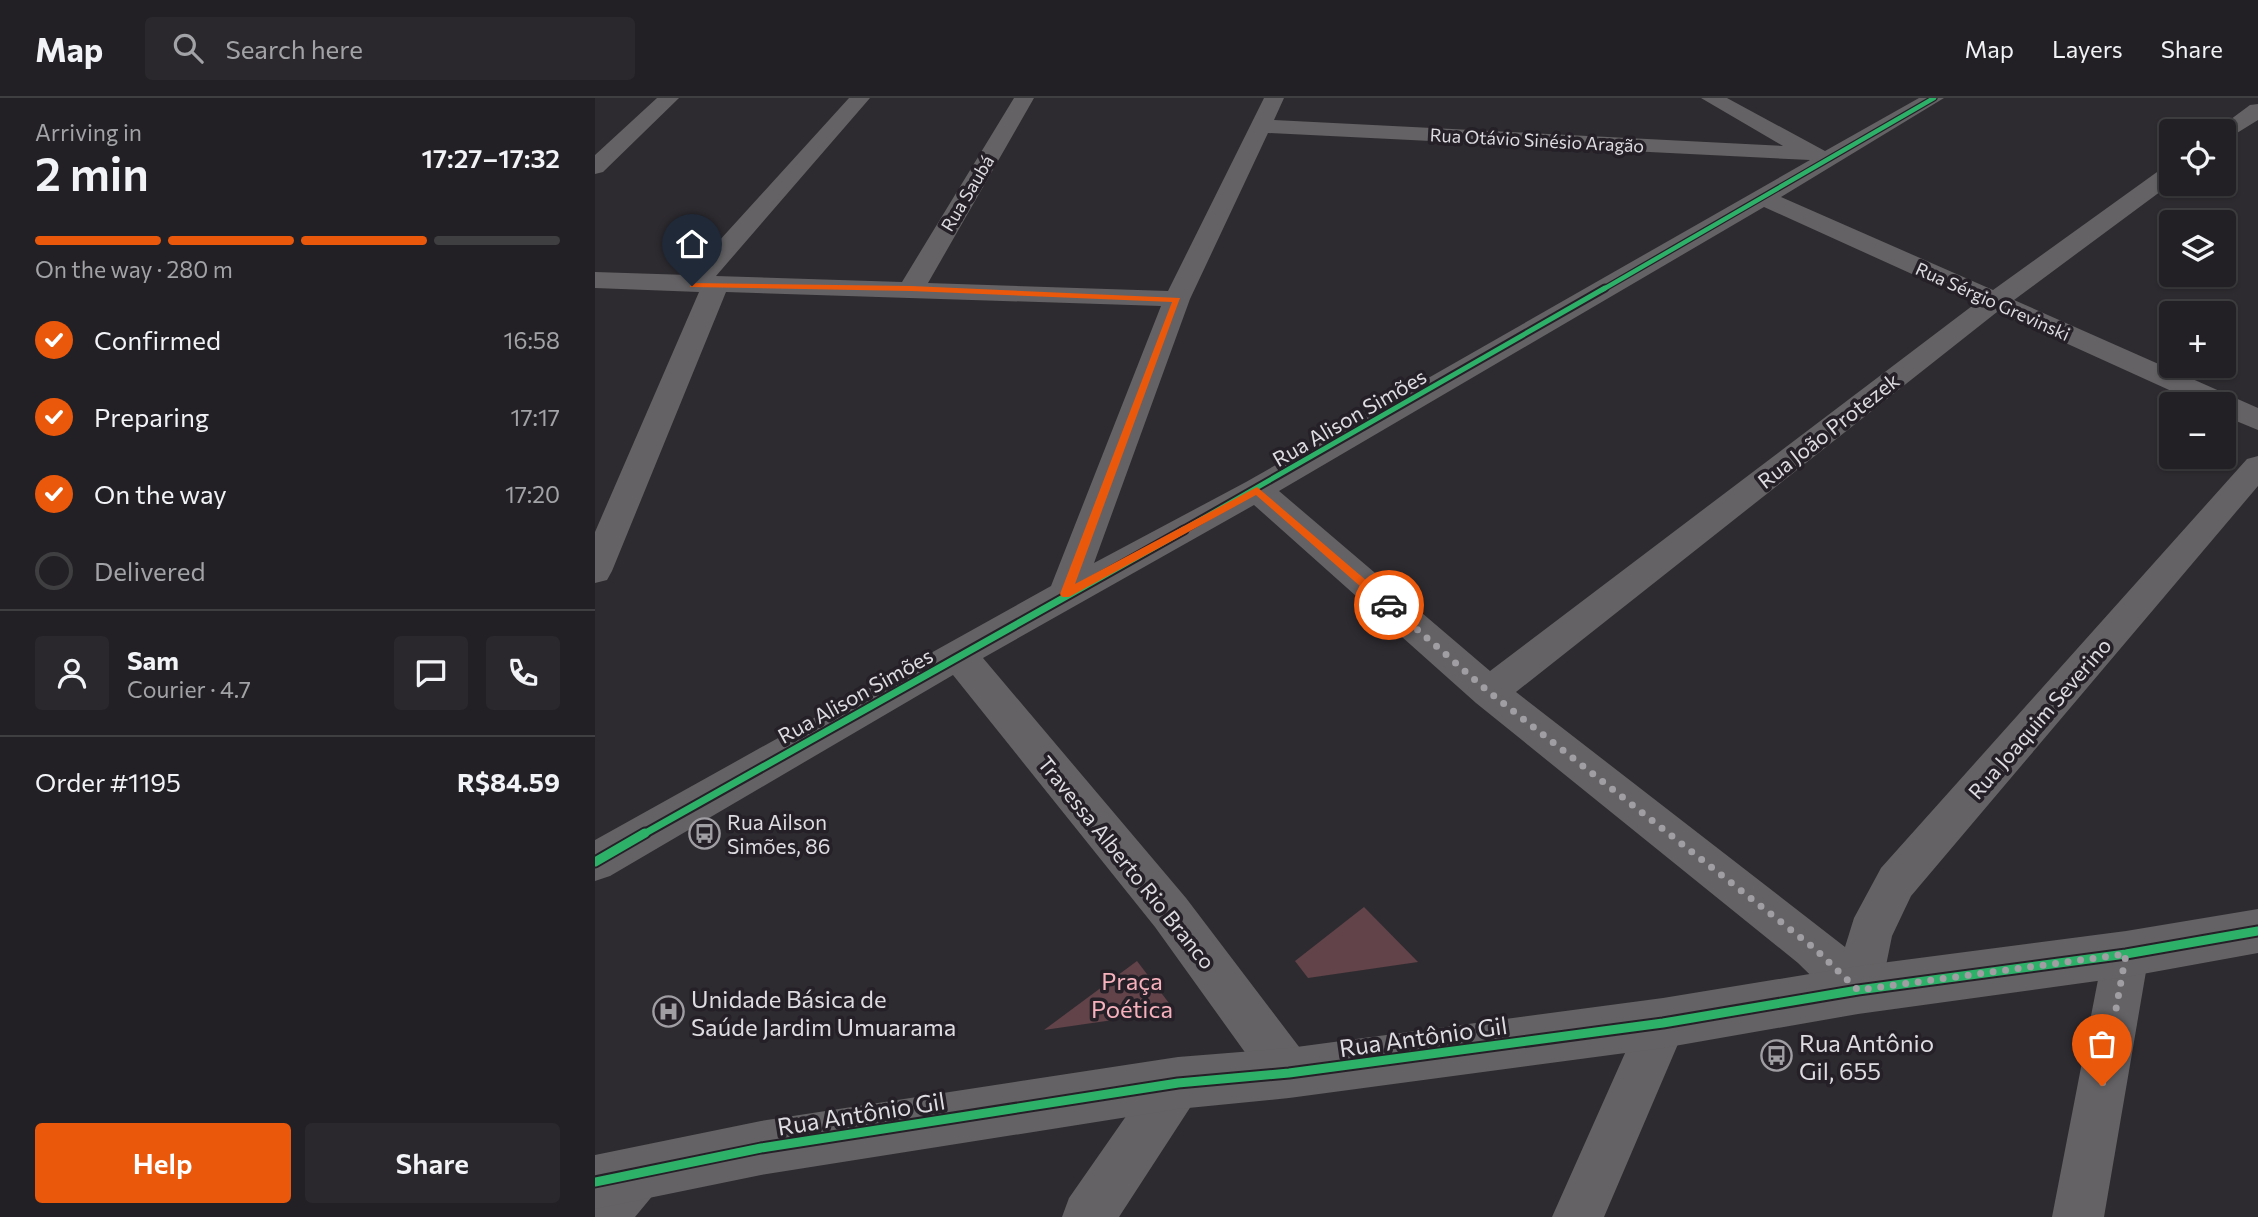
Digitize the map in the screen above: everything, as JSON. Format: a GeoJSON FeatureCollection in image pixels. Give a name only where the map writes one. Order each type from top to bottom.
{"type":"FeatureCollection","features":[{"type":"Feature","properties":{"kind":"street"},"geometry":{"type":"LineString","coordinates":[[595,167],[669,98]]}},
{"type":"Feature","properties":{"kind":"street"},"geometry":{"type":"LineString","coordinates":[[595,571],[704,286],[860,98]]}},
{"type":"Feature","properties":{"kind":"street","name":"Rua Saubá"},"geometry":{"type":"LineString","coordinates":[[911,289],[1024,98]]}},
{"type":"Feature","properties":{"kind":"street"},"geometry":{"type":"LineString","coordinates":[[1066,594],[1177,299],[1274,98]]}},
{"type":"Feature","properties":{"kind":"street"},"geometry":{"type":"LineString","coordinates":[[1711,98],[1821,157]]}},
{"type":"Feature","properties":{"kind":"street","name":"Rua Alison Simões"},"geometry":{"type":"LineString","coordinates":[[595,862],[1066,594],[1257,490],[1762,197],[1821,157],[1934,98]]}},
{"type":"Feature","properties":{"kind":"street"},"geometry":{"type":"LineString","coordinates":[[2236,126],[2258,110]]}},
{"type":"Feature","properties":{"kind":"street","name":"Rua Otávio Sinésio Aragão"},"geometry":{"type":"LineString","coordinates":[[1259,125],[1821,157]]}},
{"type":"Feature","properties":{"kind":"street","name":"Rua João Protezek"},"geometry":{"type":"LineString","coordinates":[[1489,692],[1994,301],[2159,181]]}},
{"type":"Feature","properties":{"kind":"street","name":"Rua Sérgio Grevinski"},"geometry":{"type":"LineString","coordinates":[[1762,197],[2197,392]]}},
{"type":"Feature","properties":{"kind":"street"},"geometry":{"type":"LineString","coordinates":[[595,281],[1177,299]]}},
{"type":"Feature","properties":{"kind":"street","name":"Rua Sérgio Grevinski"},"geometry":{"type":"LineString","coordinates":[[2236,409],[2258,419]]}},
{"type":"Feature","properties":{"kind":"street","name":"Rua Joaquim Severino"},"geometry":{"type":"LineString","coordinates":[[1858,990],[1870,933],[1896,882],[2258,466]]}},
{"type":"Feature","properties":{"kind":"street"},"geometry":{"type":"LineString","coordinates":[[1257,490],[1489,692],[1814,948],[1858,990]]}},
{"type":"Feature","properties":{"kind":"street","name":"Travessa Alberto Rio Branco"},"geometry":{"type":"LineString","coordinates":[[959,656],[1164,906],[1254,1020],[1289,1073]]}},
{"type":"Feature","properties":{"kind":"street","name":"Rua Antônio Gil"},"geometry":{"type":"LineString","coordinates":[[616,1179],[761,1148],[1178,1083],[1289,1073],[1663,1023],[1858,990],[2126,954],[2258,931]]}},
{"type":"Feature","properties":{"kind":"street"},"geometry":{"type":"LineString","coordinates":[[2078,1217],[2126,954]]}},
{"type":"Feature","properties":{"kind":"street"},"geometry":{"type":"LineString","coordinates":[[1578,1217],[1663,1023]]}},
{"type":"Feature","properties":{"kind":"street"},"geometry":{"type":"LineString","coordinates":[[1088,1217],[1178,1083]]}},
{"type":"Feature","properties":{"kind":"street"},"geometry":{"type":"LineString","coordinates":[[600,1217],[616,1179]]}},
{"type":"Feature","properties":{"kind":"green space"},"geometry":{"type":"Polygon","coordinates":[[[1364,907],[1418,962],[1308,978],[1295,961],[1364,907]]]}},
{"type":"Feature","properties":{"kind":"green space","name":"Praça Poética"},"geometry":{"type":"Polygon","coordinates":[[[1137,961],[1175,1011],[1044,1030],[1137,961]]]}},
{"type":"Feature","properties":{"kind":"cycle path"},"geometry":{"type":"LineString","coordinates":[[595,862],[1065,594],[1257,490],[1934,98]]}},
{"type":"Feature","properties":{"kind":"cycle path"},"geometry":{"type":"LineString","coordinates":[[595,1182],[761,1148],[1178,1083],[1289,1073],[1663,1023],[1858,990],[2126,954],[2258,931]]}},
{"type":"Feature","properties":{"kind":"way so far"},"geometry":{"type":"LineString","coordinates":[[1389,605],[1489,692],[1814,948],[1858,990],[2126,954],[2102,1086]]}},
{"type":"Feature","properties":{"kind":"place","name":"Rua Ailson Simões, 86"},"geometry":{"type":"Point","coordinates":[704,833]}},
{"type":"Feature","properties":{"kind":"place","name":"Unidade Básica de Saúde Jardim Umuarama"},"geometry":{"type":"Point","coordinates":[668,1012]}},
{"type":"Feature","properties":{"kind":"place","name":"Rua Antônio Gil, 655"},"geometry":{"type":"Point","coordinates":[1776,1056]}},
{"type":"Feature","properties":{"kind":"route"},"geometry":{"type":"LineString","coordinates":[[692,286],[911,289],[1177,299],[1066,594],[1257,490],[1389,605]]}}]}
